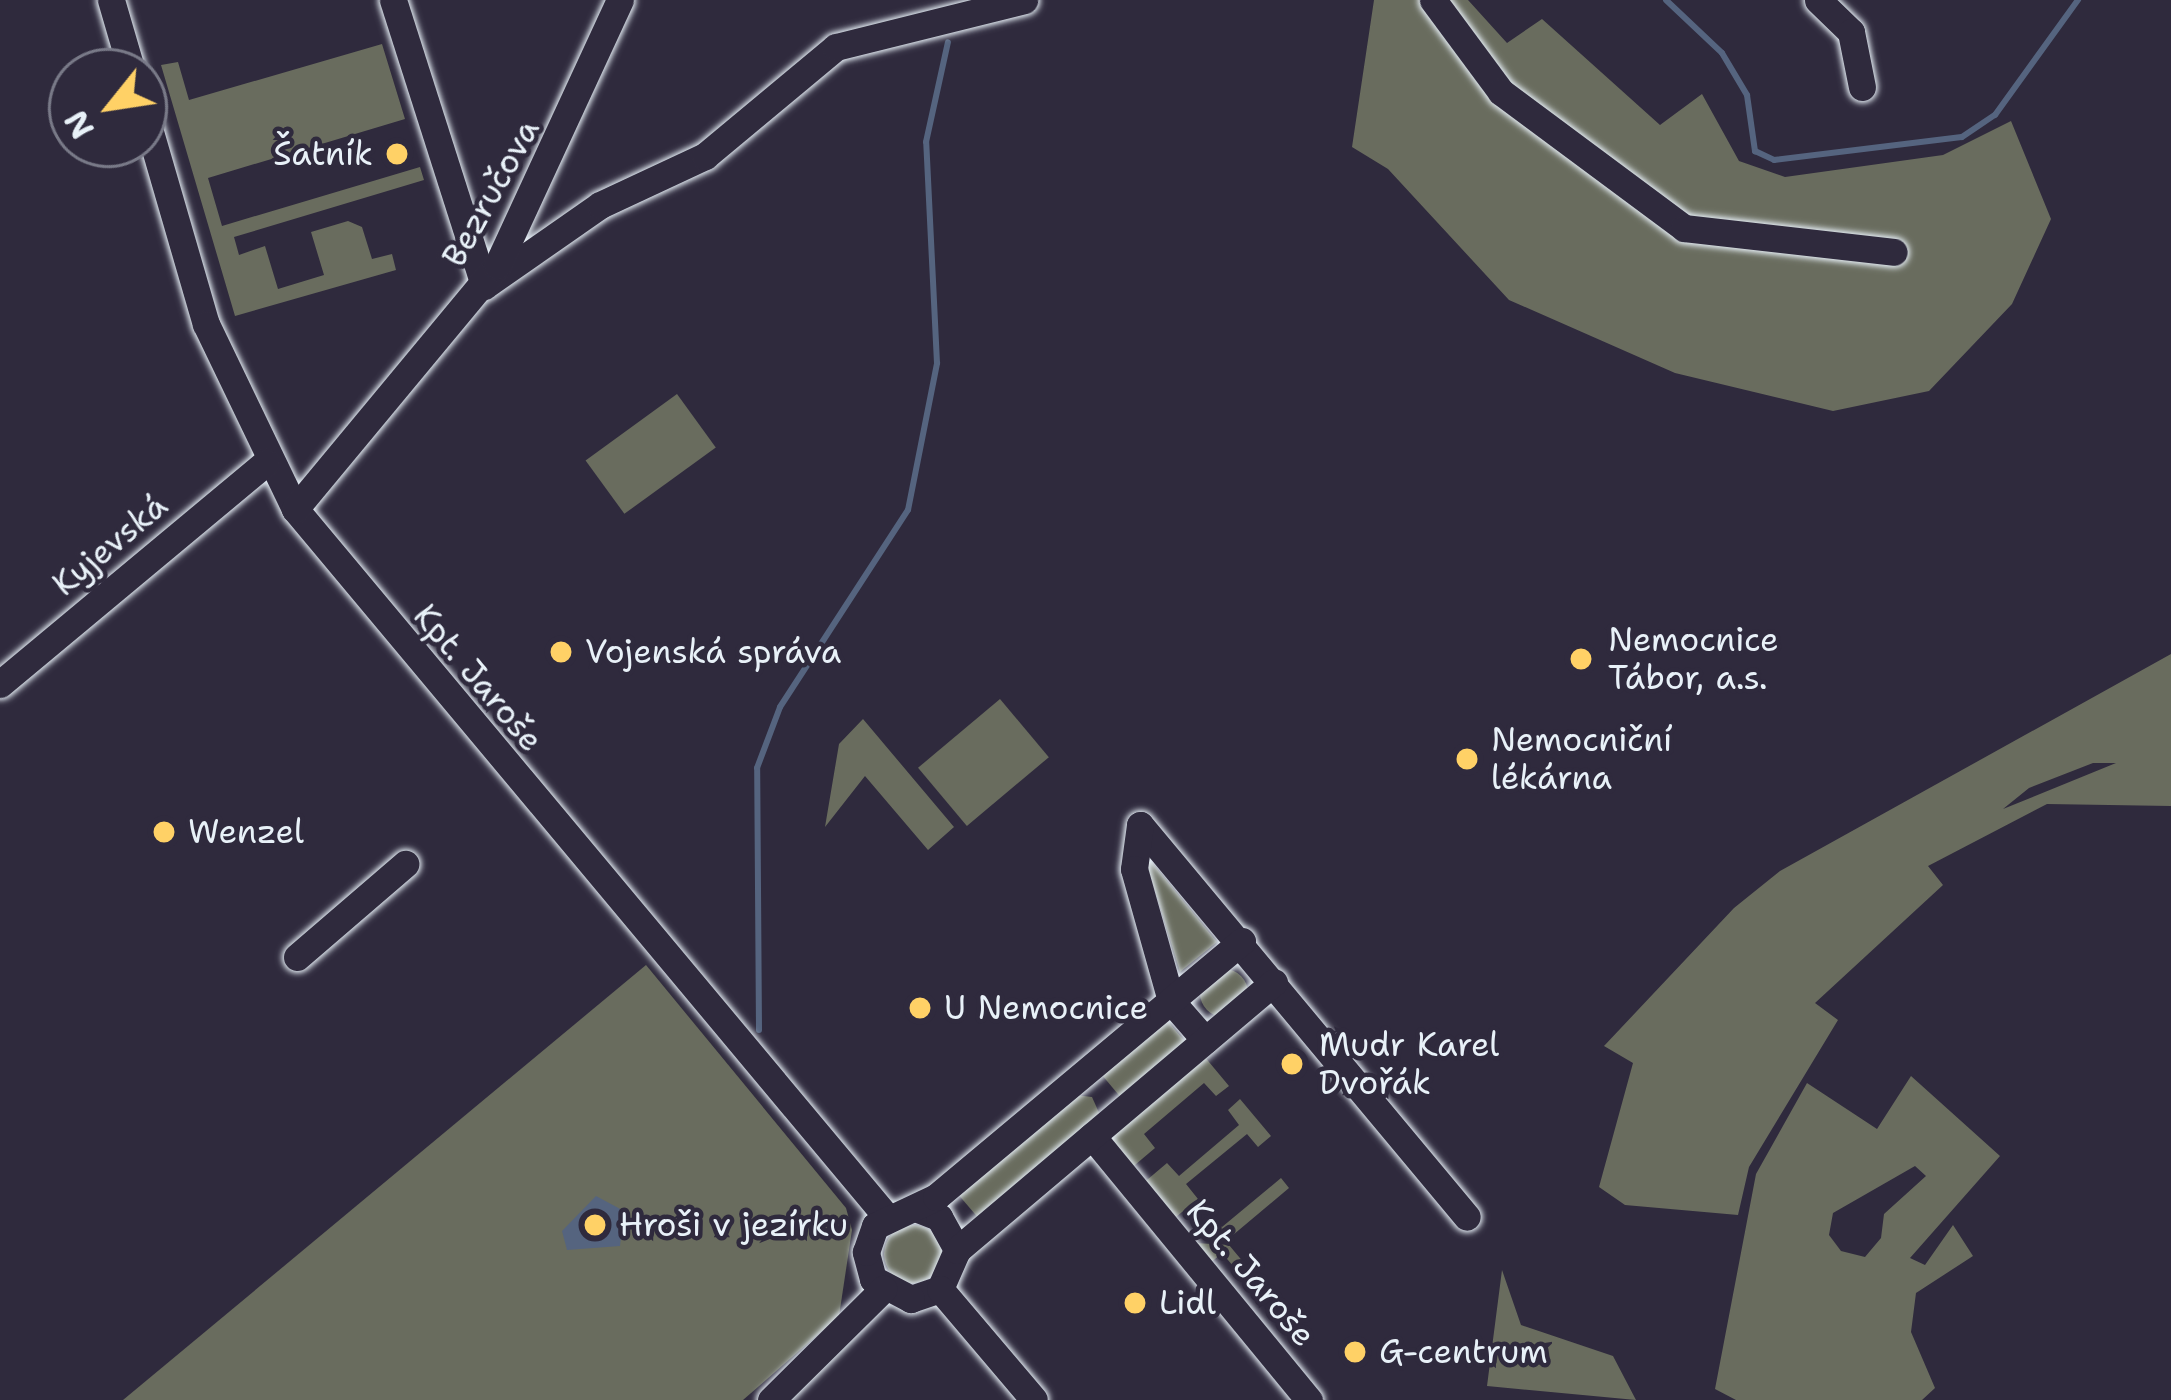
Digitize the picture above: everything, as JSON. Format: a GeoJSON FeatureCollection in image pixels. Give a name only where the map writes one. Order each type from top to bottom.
{"type":"FeatureCollection","features":[{"type":"Feature","properties":{"kind":"street"},"geometry":{"type":"LineString","coordinates":[[111,0],[125,48]]}},
{"type":"Feature","properties":{"kind":"street"},"geometry":{"type":"LineString","coordinates":[[393,0],[484,286],[600,206],[705,156],[805,65],[912,14],[1024,0]]}},
{"type":"Feature","properties":{"kind":"street","name":"Bezručova"},"geometry":{"type":"LineString","coordinates":[[296,508],[484,286],[620,0]]}},
{"type":"Feature","properties":{"kind":"street"},"geometry":{"type":"LineString","coordinates":[[1432,0],[1501,92],[1684,228],[1894,251]]}},
{"type":"Feature","properties":{"kind":"street"},"geometry":{"type":"LineString","coordinates":[[1818,0],[1851,32],[1862,87]]}},
{"type":"Feature","properties":{"kind":"street","name":"Kpt. Jaroše"},"geometry":{"type":"LineString","coordinates":[[160,168],[206,324],[266,462],[296,508],[886,1216]]}},
{"type":"Feature","properties":{"kind":"street","name":"Kyjevská"},"geometry":{"type":"LineString","coordinates":[[0,684],[266,462]]}},
{"type":"Feature","properties":{"kind":"street"},"geometry":{"type":"LineString","coordinates":[[1204,1040],[1172,1000],[1134,869],[1140,825],[1242,941],[1467,1217]]}},
{"type":"Feature","properties":{"kind":"street"},"geometry":{"type":"LineString","coordinates":[[297,957],[404,864]]}},
{"type":"Feature","properties":{"kind":"street"},"geometry":{"type":"LineString","coordinates":[[1242,941],[915,1208],[886,1216],[866,1252],[883,1289],[911,1299],[940,1289],[957,1250],[1274,982]]}},
{"type":"Feature","properties":{"kind":"street"},"geometry":{"type":"LineString","coordinates":[[1085,1072],[1118,1114]]}},
{"type":"Feature","properties":{"kind":"street","name":"Kpt. Jaroše"},"geometry":{"type":"LineString","coordinates":[[1092,1136],[1309,1400]]}},
{"type":"Feature","properties":{"kind":"street"},"geometry":{"type":"LineString","coordinates":[[915,1208],[939,1217],[957,1250]]}},
{"type":"Feature","properties":{"kind":"street"},"geometry":{"type":"LineString","coordinates":[[771,1400],[883,1289]]}},
{"type":"Feature","properties":{"kind":"street"},"geometry":{"type":"LineString","coordinates":[[940,1289],[1034,1400]]}},
{"type":"Feature","properties":{"kind":"green space"},"geometry":{"type":"Polygon","coordinates":[[[1374,0],[1468,0],[1507,43],[1542,19],[1660,125],[1702,94],[1739,161],[1785,177],[1943,155],[2011,121],[2051,219],[2012,304],[1929,391],[1833,411],[1675,373],[1509,300],[1388,169],[1352,147],[1374,0]]]}},
{"type":"Feature","properties":{"kind":"green space"},"geometry":{"type":"Polygon","coordinates":[[[382,44],[405,119],[208,178],[222,226],[420,167],[424,180],[234,237],[239,255],[265,246],[278,289],[324,275],[311,232],[348,221],[362,227],[372,259],[392,254],[396,270],[235,316],[168,89],[168,64],[178,62],[189,100],[382,44]]]}},
{"type":"Feature","properties":{"kind":"green space"},"geometry":{"type":"Polygon","coordinates":[[[677,394],[716,447],[624,514],[586,460],[677,394]]]}},
{"type":"Feature","properties":{"kind":"green space"},"geometry":{"type":"Polygon","coordinates":[[[2171,654],[2171,806],[2047,804],[1928,866],[1943,885],[1815,1003],[1838,1020],[1749,1167],[1738,1215],[1625,1205],[1599,1187],[1633,1063],[1604,1046],[1734,908],[1780,871],[2171,654]],[[2093,763],[2029,788],[2003,809],[2116,763],[2093,763]]]}},
{"type":"Feature","properties":{"kind":"green space"},"geometry":{"type":"Polygon","coordinates":[[[1000,699],[1049,757],[967,826],[918,768],[1000,699]]]}},
{"type":"Feature","properties":{"kind":"green space"},"geometry":{"type":"Polygon","coordinates":[[[863,719],[954,827],[928,850],[865,776],[825,827],[839,744],[863,719]]]}},
{"type":"Feature","properties":{"kind":"green space"},"geometry":{"type":"Polygon","coordinates":[[[1148,858],[1217,942],[1180,972],[1147,864],[1148,858]]]}},
{"type":"Feature","properties":{"kind":"green space"},"geometry":{"type":"Polygon","coordinates":[[[646,965],[846,1208],[852,1230],[839,1316],[743,1400],[123,1400],[646,965]]]}},
{"type":"Feature","properties":{"kind":"green space"},"geometry":{"type":"Polygon","coordinates":[[[1224,969],[1241,976],[1248,993],[1241,1010],[1224,1017],[1207,1010],[1200,993],[1207,976],[1224,969]]]}},
{"type":"Feature","properties":{"kind":"green space"},"geometry":{"type":"Polygon","coordinates":[[[1166,1019],[1188,1046],[1123,1100],[1101,1074],[1166,1019]]]}},
{"type":"Feature","properties":{"kind":"green space"},"geometry":{"type":"Polygon","coordinates":[[[1204,1056],[1229,1086],[1216,1096],[1204,1083],[1144,1134],[1155,1148],[1129,1170],[1104,1140],[1204,1056]]]}},
{"type":"Feature","properties":{"kind":"green space"},"geometry":{"type":"Polygon","coordinates":[[[1911,1076],[2000,1156],[1910,1258],[1925,1265],[1953,1225],[1973,1256],[1916,1293],[1911,1332],[1935,1388],[1922,1400],[1736,1400],[1715,1389],[1756,1174],[1807,1083],[1877,1129],[1911,1076]],[[1915,1166],[1833,1213],[1829,1235],[1841,1251],[1865,1257],[1881,1238],[1884,1214],[1926,1176],[1915,1166]]]}},
{"type":"Feature","properties":{"kind":"green space"},"geometry":{"type":"Polygon","coordinates":[[[1075,1095],[1092,1097],[1100,1115],[980,1220],[957,1193],[1075,1095]]]}},
{"type":"Feature","properties":{"kind":"green space"},"geometry":{"type":"Polygon","coordinates":[[[1240,1099],[1271,1136],[1258,1147],[1247,1134],[1186,1184],[1198,1199],[1171,1221],[1141,1185],[1167,1163],[1179,1176],[1239,1125],[1228,1110],[1240,1099]]]}},
{"type":"Feature","properties":{"kind":"green space"},"geometry":{"type":"Polygon","coordinates":[[[1281,1178],[1289,1188],[1233,1235],[1196,1232],[1210,1214],[1222,1227],[1281,1178]]]}},
{"type":"Feature","properties":{"kind":"green space"},"geometry":{"type":"Polygon","coordinates":[[[913,1225],[934,1233],[942,1254],[934,1275],[913,1283],[892,1275],[884,1254],[892,1233],[913,1225]]]}},
{"type":"Feature","properties":{"kind":"green space"},"geometry":{"type":"Polygon","coordinates":[[[1195,1243],[1229,1245],[1270,1294],[1263,1301],[1222,1253],[1208,1265],[1195,1243]]]}},
{"type":"Feature","properties":{"kind":"green space"},"geometry":{"type":"Polygon","coordinates":[[[1502,1270],[1521,1325],[1613,1356],[1636,1400],[1487,1386],[1502,1270]]]}},
{"type":"Feature","properties":{"kind":"water"},"geometry":{"type":"Polygon","coordinates":[[[596,1196],[624,1211],[620,1246],[567,1250],[562,1231],[596,1196]]]}},
{"type":"Feature","properties":{"kind":"waterway"},"geometry":{"type":"LineString","coordinates":[[1666,0],[1722,53],[1747,95],[1755,151],[1774,160],[1962,137],[1995,115],[2078,0]]}},
{"type":"Feature","properties":{"kind":"waterway"},"geometry":{"type":"LineString","coordinates":[[759,1030],[757,768],[780,707],[908,510],[937,363],[926,142],[948,42]]}},
{"type":"Feature","properties":{"kind":"place","name":"Šatník"},"geometry":{"type":"Point","coordinates":[397,154]}},
{"type":"Feature","properties":{"kind":"place","name":"Vojenská správa"},"geometry":{"type":"Point","coordinates":[561,652]}},
{"type":"Feature","properties":{"kind":"place","name":"Nemocnice Tábor, a.s."},"geometry":{"type":"Point","coordinates":[1581,659]}},
{"type":"Feature","properties":{"kind":"place","name":"Nemocniční lékárna"},"geometry":{"type":"Point","coordinates":[1467,759]}},
{"type":"Feature","properties":{"kind":"place","name":"Wenzel"},"geometry":{"type":"Point","coordinates":[164,832]}},
{"type":"Feature","properties":{"kind":"place","name":"U Nemocnice"},"geometry":{"type":"Point","coordinates":[920,1008]}},
{"type":"Feature","properties":{"kind":"place","name":"Mudr Karel Dvořák"},"geometry":{"type":"Point","coordinates":[1292,1064]}},
{"type":"Feature","properties":{"kind":"place","name":"Hroši v jezírku"},"geometry":{"type":"Point","coordinates":[595,1225]}},
{"type":"Feature","properties":{"kind":"place","name":"Lidl"},"geometry":{"type":"Point","coordinates":[1135,1303]}},
{"type":"Feature","properties":{"kind":"place","name":"G-centrum"},"geometry":{"type":"Point","coordinates":[1355,1352]}}]}
